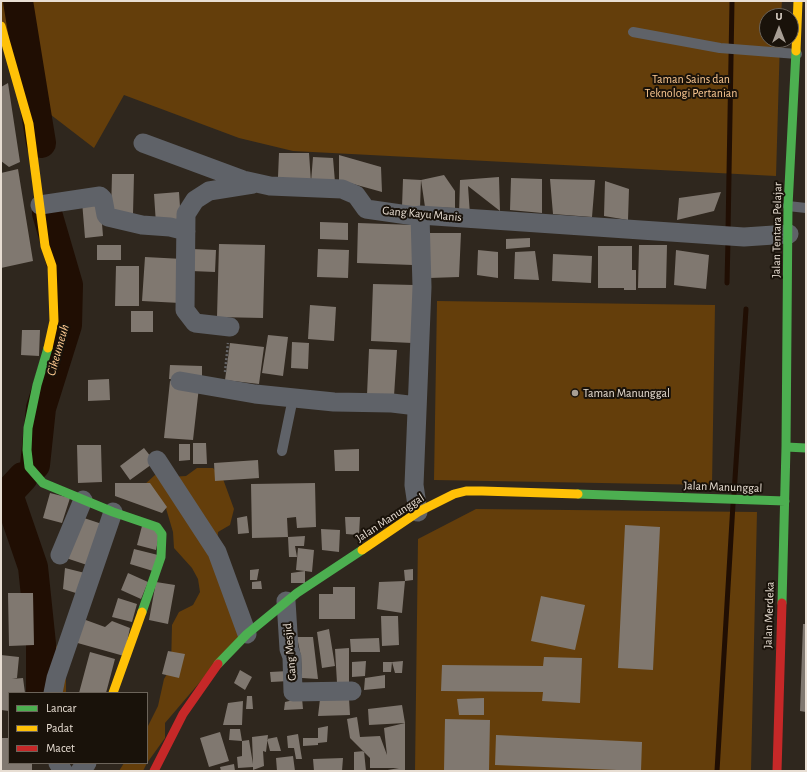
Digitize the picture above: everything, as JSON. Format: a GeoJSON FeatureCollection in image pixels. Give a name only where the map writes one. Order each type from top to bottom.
{"type":"FeatureCollection","features":[{"type":"Feature","properties":{"kind":"street","name":"Jalan Tentara Pelajar"},"geometry":{"type":"LineString","coordinates":[[789,459],[786,447],[789,234],[788,206],[801,54],[798,1]]}},
{"type":"Feature","properties":{"kind":"street"},"geometry":{"type":"LineString","coordinates":[[1,26],[29,124],[33,162],[38,182],[45,246],[52,266],[54,321],[46,358],[37,385],[28,428],[27,450],[29,467],[43,483],[161,530],[163,543],[161,557],[113,692]]}},
{"type":"Feature","properties":{"kind":"street","name":"Gang Kayu Manis"},"geometry":{"type":"LineString","coordinates":[[143,143],[243,180],[286,188],[342,189],[356,195],[366,209],[415,216],[420,215],[744,237],[789,234]]}},
{"type":"Feature","properties":{"kind":"street"},"geometry":{"type":"LineString","coordinates":[[230,327],[195,323],[185,310],[186,214],[195,200],[209,191],[258,184]]}},
{"type":"Feature","properties":{"kind":"street"},"geometry":{"type":"LineString","coordinates":[[40,205],[100,196],[103,199],[106,215],[108,217],[142,225],[170,227],[186,231]]}},
{"type":"Feature","properties":{"kind":"street"},"geometry":{"type":"LineString","coordinates":[[418,512],[414,485],[422,287],[420,215]]}},
{"type":"Feature","properties":{"kind":"street"},"geometry":{"type":"LineString","coordinates":[[180,381],[223,389],[294,398],[334,402],[392,403],[417,406]]}},
{"type":"Feature","properties":{"kind":"street"},"geometry":{"type":"LineString","coordinates":[[786,447],[806,448]]}},
{"type":"Feature","properties":{"kind":"street","name":"Jalan Merdeka"},"geometry":{"type":"LineString","coordinates":[[777,771],[785,501],[789,459]]}},
{"type":"Feature","properties":{"kind":"street"},"geometry":{"type":"LineString","coordinates":[[157,460],[217,552],[247,634]]}},
{"type":"Feature","properties":{"kind":"street","name":"Jalan Manunggal"},"geometry":{"type":"LineString","coordinates":[[154,771],[183,714],[196,693],[224,657],[247,634],[286,601],[418,512],[454,494],[466,491],[785,501]]}},
{"type":"Feature","properties":{"kind":"street"},"geometry":{"type":"LineString","coordinates":[[60,555],[83,500]]}},
{"type":"Feature","properties":{"kind":"street"},"geometry":{"type":"LineString","coordinates":[[53,692],[56,678],[113,512]]}},
{"type":"Feature","properties":{"kind":"street","name":"Gang Mesjid"},"geometry":{"type":"LineString","coordinates":[[286,601],[289,649],[292,657],[294,692],[352,691]]}},
{"type":"Feature","properties":{"kind":"lane"},"geometry":{"type":"LineString","coordinates":[[633,32],[720,48],[743,51],[801,54]]}},
{"type":"Feature","properties":{"kind":"lane"},"geometry":{"type":"LineString","coordinates":[[788,206],[806,208]]}},
{"type":"Feature","properties":{"kind":"lane"},"geometry":{"type":"LineString","coordinates":[[282,451],[294,398]]}},
{"type":"Feature","properties":{"kind":"path"},"geometry":{"type":"LineString","coordinates":[[223,389],[230,327]]}},
{"type":"Feature","properties":{"kind":"green space","name":"Taman Sains dan Teknologi Pertanian"},"geometry":{"type":"Polygon","coordinates":[[[1,1],[782,1],[782,8],[759,8],[759,48],[780,48],[776,176],[293,151],[239,138],[124,95],[94,148],[42,108],[1,27],[1,1]]]}},
{"type":"Feature","properties":{"kind":"green space","name":"Taman Manunggal"},"geometry":{"type":"Polygon","coordinates":[[[437,301],[715,305],[712,485],[434,480],[437,301]]]}},
{"type":"Feature","properties":{"kind":"green space"},"geometry":{"type":"Polygon","coordinates":[[[197,468],[213,468],[223,479],[234,509],[230,525],[218,532],[217,548],[246,628],[165,723],[165,738],[148,762],[148,726],[158,706],[164,679],[171,667],[172,625],[179,612],[193,605],[200,592],[198,579],[192,568],[174,548],[173,532],[165,505],[144,485],[155,475],[170,477],[186,476],[197,468]]]}},
{"type":"Feature","properties":{"kind":"green space"},"geometry":{"type":"Polygon","coordinates":[[[476,509],[757,512],[751,771],[415,771],[418,539],[476,509]]]}},
{"type":"Feature","properties":{"kind":"green space"},"geometry":{"type":"Polygon","coordinates":[[[56,645],[66,674],[66,692],[35,692],[45,654],[56,645]]]}},
{"type":"Feature","properties":{"kind":"green space"},"geometry":{"type":"Polygon","coordinates":[[[123,764],[146,764],[143,771],[119,771],[123,764]]]}},
{"type":"Feature","properties":{"kind":"building"},"geometry":{"type":"Polygon","coordinates":[[[8,83],[20,162],[9,167],[1,161],[1,87],[8,83]]]}},
{"type":"Feature","properties":{"kind":"building"},"geometry":{"type":"Polygon","coordinates":[[[279,153],[309,153],[311,182],[278,177],[279,153]]]}},
{"type":"Feature","properties":{"kind":"building"},"geometry":{"type":"Polygon","coordinates":[[[339,155],[381,167],[382,192],[339,180],[339,155]]]}},
{"type":"Feature","properties":{"kind":"building"},"geometry":{"type":"Polygon","coordinates":[[[313,157],[333,158],[335,182],[311,182],[313,157]]]}},
{"type":"Feature","properties":{"kind":"building"},"geometry":{"type":"Polygon","coordinates":[[[18,169],[33,261],[1,268],[1,173],[18,169]]]}},
{"type":"Feature","properties":{"kind":"building"},"geometry":{"type":"Polygon","coordinates":[[[112,174],[134,174],[133,214],[111,213],[112,174]]]}},
{"type":"Feature","properties":{"kind":"building"},"geometry":{"type":"Polygon","coordinates":[[[444,175],[455,191],[455,208],[425,207],[421,180],[444,175]]]}},
{"type":"Feature","properties":{"kind":"building"},"geometry":{"type":"Polygon","coordinates":[[[499,177],[500,211],[468,186],[470,215],[459,215],[460,180],[499,177]]]}},
{"type":"Feature","properties":{"kind":"building"},"geometry":{"type":"Polygon","coordinates":[[[511,178],[542,179],[542,213],[510,210],[511,178]]]}},
{"type":"Feature","properties":{"kind":"building"},"geometry":{"type":"Polygon","coordinates":[[[403,179],[421,180],[420,208],[402,207],[403,179]]]}},
{"type":"Feature","properties":{"kind":"building"},"geometry":{"type":"Polygon","coordinates":[[[550,179],[595,180],[592,217],[553,214],[550,179]]]}},
{"type":"Feature","properties":{"kind":"building"},"geometry":{"type":"Polygon","coordinates":[[[605,181],[629,189],[628,220],[604,216],[605,181]]]}},
{"type":"Feature","properties":{"kind":"building"},"geometry":{"type":"Polygon","coordinates":[[[179,192],[181,222],[156,224],[154,194],[179,192]]]}},
{"type":"Feature","properties":{"kind":"building"},"geometry":{"type":"Polygon","coordinates":[[[721,192],[714,211],[677,220],[679,198],[721,192]]]}},
{"type":"Feature","properties":{"kind":"building"},"geometry":{"type":"Polygon","coordinates":[[[100,199],[103,236],[85,238],[82,201],[100,199]]]}},
{"type":"Feature","properties":{"kind":"building"},"geometry":{"type":"Polygon","coordinates":[[[320,222],[348,223],[348,240],[320,239],[320,222]]]}},
{"type":"Feature","properties":{"kind":"building"},"geometry":{"type":"Polygon","coordinates":[[[358,223],[414,225],[413,265],[357,263],[358,223]]]}},
{"type":"Feature","properties":{"kind":"building"},"geometry":{"type":"Polygon","coordinates":[[[429,233],[461,233],[459,277],[429,278],[429,233]]]}},
{"type":"Feature","properties":{"kind":"building"},"geometry":{"type":"Polygon","coordinates":[[[530,238],[530,247],[506,249],[506,239],[530,238]]]}},
{"type":"Feature","properties":{"kind":"building"},"geometry":{"type":"Polygon","coordinates":[[[219,244],[265,245],[263,318],[217,317],[219,244]]]}},
{"type":"Feature","properties":{"kind":"building"},"geometry":{"type":"Polygon","coordinates":[[[97,245],[121,245],[121,260],[97,260],[97,245]]]}},
{"type":"Feature","properties":{"kind":"building"},"geometry":{"type":"Polygon","coordinates":[[[639,245],[667,245],[666,288],[638,288],[639,245]]]}},
{"type":"Feature","properties":{"kind":"building"},"geometry":{"type":"Polygon","coordinates":[[[598,246],[632,246],[632,270],[636,270],[636,290],[624,290],[624,288],[598,288],[598,246]]]}},
{"type":"Feature","properties":{"kind":"building"},"geometry":{"type":"Polygon","coordinates":[[[192,249],[216,250],[215,272],[191,271],[192,249]]]}},
{"type":"Feature","properties":{"kind":"building"},"geometry":{"type":"Polygon","coordinates":[[[318,249],[349,250],[348,278],[317,277],[318,249]]]}},
{"type":"Feature","properties":{"kind":"building"},"geometry":{"type":"Polygon","coordinates":[[[478,250],[498,252],[498,278],[477,275],[478,250]]]}},
{"type":"Feature","properties":{"kind":"building"},"geometry":{"type":"Polygon","coordinates":[[[676,250],[709,255],[706,289],[674,285],[676,250]]]}},
{"type":"Feature","properties":{"kind":"building"},"geometry":{"type":"Polygon","coordinates":[[[535,251],[539,280],[514,279],[515,252],[535,251]]]}},
{"type":"Feature","properties":{"kind":"building"},"geometry":{"type":"Polygon","coordinates":[[[553,254],[592,256],[591,283],[552,281],[553,254]]]}},
{"type":"Feature","properties":{"kind":"building"},"geometry":{"type":"Polygon","coordinates":[[[145,257],[183,259],[180,303],[142,301],[145,257]]]}},
{"type":"Feature","properties":{"kind":"building"},"geometry":{"type":"Polygon","coordinates":[[[116,266],[139,266],[139,306],[115,306],[116,266]]]}},
{"type":"Feature","properties":{"kind":"building"},"geometry":{"type":"Polygon","coordinates":[[[373,284],[414,285],[412,343],[371,341],[373,284]]]}},
{"type":"Feature","properties":{"kind":"building"},"geometry":{"type":"Polygon","coordinates":[[[310,305],[336,307],[334,341],[308,339],[310,305]]]}},
{"type":"Feature","properties":{"kind":"building"},"geometry":{"type":"Polygon","coordinates":[[[131,311],[153,311],[153,332],[131,332],[131,311]]]}},
{"type":"Feature","properties":{"kind":"building"},"geometry":{"type":"Polygon","coordinates":[[[22,330],[40,330],[39,356],[21,355],[22,330]]]}},
{"type":"Feature","properties":{"kind":"building"},"geometry":{"type":"Polygon","coordinates":[[[268,335],[288,337],[283,376],[262,373],[268,335]]]}},
{"type":"Feature","properties":{"kind":"building"},"geometry":{"type":"Polygon","coordinates":[[[292,342],[309,343],[308,369],[291,368],[292,342]]]}},
{"type":"Feature","properties":{"kind":"building"},"geometry":{"type":"Polygon","coordinates":[[[230,343],[264,347],[259,384],[225,380],[230,343]]]}},
{"type":"Feature","properties":{"kind":"building"},"geometry":{"type":"Polygon","coordinates":[[[369,349],[397,350],[394,396],[367,395],[369,349]]]}},
{"type":"Feature","properties":{"kind":"building"},"geometry":{"type":"Polygon","coordinates":[[[170,365],[202,366],[202,379],[169,379],[170,365]]]}},
{"type":"Feature","properties":{"kind":"building"},"geometry":{"type":"Polygon","coordinates":[[[109,379],[110,400],[88,401],[88,380],[109,379]]]}},
{"type":"Feature","properties":{"kind":"building"},"geometry":{"type":"Polygon","coordinates":[[[170,381],[199,387],[193,440],[164,438],[170,381]]]}},
{"type":"Feature","properties":{"kind":"building"},"geometry":{"type":"Polygon","coordinates":[[[193,443],[206,443],[207,464],[193,464],[193,443]]]}},
{"type":"Feature","properties":{"kind":"building"},"geometry":{"type":"Polygon","coordinates":[[[179,444],[190,444],[190,460],[179,461],[179,444]]]}},
{"type":"Feature","properties":{"kind":"building"},"geometry":{"type":"Polygon","coordinates":[[[77,445],[101,445],[102,482],[78,483],[77,445]]]}},
{"type":"Feature","properties":{"kind":"building"},"geometry":{"type":"Polygon","coordinates":[[[144,448],[155,462],[130,480],[120,466],[144,448]]]}},
{"type":"Feature","properties":{"kind":"building"},"geometry":{"type":"Polygon","coordinates":[[[359,449],[359,471],[335,471],[334,450],[359,449]]]}},
{"type":"Feature","properties":{"kind":"building"},"geometry":{"type":"Polygon","coordinates":[[[258,460],[259,478],[215,481],[214,463],[258,460]]]}},
{"type":"Feature","properties":{"kind":"building"},"geometry":{"type":"Polygon","coordinates":[[[115,483],[150,483],[167,507],[162,513],[115,496],[115,483]]]}},
{"type":"Feature","properties":{"kind":"building"},"geometry":{"type":"Polygon","coordinates":[[[315,483],[316,527],[297,528],[296,517],[287,518],[288,537],[252,538],[251,484],[315,483]]]}},
{"type":"Feature","properties":{"kind":"building"},"geometry":{"type":"Polygon","coordinates":[[[50,493],[70,498],[62,523],[43,518],[50,493]]]}},
{"type":"Feature","properties":{"kind":"building"},"geometry":{"type":"Polygon","coordinates":[[[247,516],[249,533],[238,534],[237,518],[247,516]]]}},
{"type":"Feature","properties":{"kind":"building"},"geometry":{"type":"Polygon","coordinates":[[[81,517],[105,525],[90,566],[66,558],[81,517]]]}},
{"type":"Feature","properties":{"kind":"building"},"geometry":{"type":"Polygon","coordinates":[[[345,517],[360,517],[359,535],[346,534],[345,517]]]}},
{"type":"Feature","properties":{"kind":"building"},"geometry":{"type":"Polygon","coordinates":[[[625,525],[660,527],[653,670],[618,668],[625,525]]]}},
{"type":"Feature","properties":{"kind":"building"},"geometry":{"type":"Polygon","coordinates":[[[142,526],[160,531],[156,550],[137,545],[142,526]]]}},
{"type":"Feature","properties":{"kind":"building"},"geometry":{"type":"Polygon","coordinates":[[[321,529],[340,530],[339,552],[322,550],[321,529]]]}},
{"type":"Feature","properties":{"kind":"building"},"geometry":{"type":"Polygon","coordinates":[[[305,536],[304,546],[295,546],[297,557],[289,557],[288,537],[305,536]]]}},
{"type":"Feature","properties":{"kind":"building"},"geometry":{"type":"Polygon","coordinates":[[[298,548],[314,550],[312,572],[296,570],[298,548]]]}},
{"type":"Feature","properties":{"kind":"building"},"geometry":{"type":"Polygon","coordinates":[[[134,549],[158,555],[153,571],[130,564],[134,549]]]}},
{"type":"Feature","properties":{"kind":"building"},"geometry":{"type":"Polygon","coordinates":[[[65,568],[85,573],[79,594],[63,589],[65,568]]]}},
{"type":"Feature","properties":{"kind":"building"},"geometry":{"type":"Polygon","coordinates":[[[259,569],[257,580],[250,580],[250,570],[259,569]]]}},
{"type":"Feature","properties":{"kind":"building"},"geometry":{"type":"Polygon","coordinates":[[[413,569],[413,580],[405,581],[404,570],[413,569]]]}},
{"type":"Feature","properties":{"kind":"building"},"geometry":{"type":"Polygon","coordinates":[[[305,571],[305,583],[291,583],[291,573],[305,571]]]}},
{"type":"Feature","properties":{"kind":"building"},"geometry":{"type":"Polygon","coordinates":[[[128,573],[148,582],[141,599],[121,590],[128,573]]]}},
{"type":"Feature","properties":{"kind":"building"},"geometry":{"type":"Polygon","coordinates":[[[261,581],[262,589],[252,589],[252,582],[261,581]]]}},
{"type":"Feature","properties":{"kind":"building"},"geometry":{"type":"Polygon","coordinates":[[[405,581],[402,613],[377,609],[379,582],[405,581]]]}},
{"type":"Feature","properties":{"kind":"building"},"geometry":{"type":"Polygon","coordinates":[[[156,582],[175,585],[168,624],[149,620],[156,582]]]}},
{"type":"Feature","properties":{"kind":"building"},"geometry":{"type":"Polygon","coordinates":[[[333,587],[355,587],[355,619],[319,619],[319,594],[333,594],[333,587]]]}},
{"type":"Feature","properties":{"kind":"building"},"geometry":{"type":"Polygon","coordinates":[[[8,593],[33,593],[34,645],[9,646],[8,593]]]}},
{"type":"Feature","properties":{"kind":"building"},"geometry":{"type":"Polygon","coordinates":[[[541,596],[585,605],[575,650],[531,641],[541,596]]]}},
{"type":"Feature","properties":{"kind":"building"},"geometry":{"type":"Polygon","coordinates":[[[118,598],[137,604],[132,622],[112,617],[118,598]]]}},
{"type":"Feature","properties":{"kind":"building"},"geometry":{"type":"Polygon","coordinates":[[[381,616],[398,616],[399,645],[382,646],[381,616]]]}},
{"type":"Feature","properties":{"kind":"building"},"geometry":{"type":"Polygon","coordinates":[[[83,619],[105,627],[112,621],[130,628],[124,656],[74,642],[83,619]]]}},
{"type":"Feature","properties":{"kind":"building"},"geometry":{"type":"Polygon","coordinates":[[[803,624],[806,624],[806,712],[800,711],[803,624]]]}},
{"type":"Feature","properties":{"kind":"building"},"geometry":{"type":"Polygon","coordinates":[[[329,629],[335,666],[322,668],[317,632],[329,629]]]}},
{"type":"Feature","properties":{"kind":"building"},"geometry":{"type":"Polygon","coordinates":[[[297,637],[313,637],[318,679],[302,678],[301,657],[297,637]]]}},
{"type":"Feature","properties":{"kind":"building"},"geometry":{"type":"Polygon","coordinates":[[[379,638],[380,652],[351,652],[350,639],[379,638]]]}},
{"type":"Feature","properties":{"kind":"building"},"geometry":{"type":"Polygon","coordinates":[[[349,648],[349,683],[337,683],[335,649],[349,648]]]}},
{"type":"Feature","properties":{"kind":"building"},"geometry":{"type":"Polygon","coordinates":[[[168,651],[185,654],[179,678],[162,674],[168,651]]]}},
{"type":"Feature","properties":{"kind":"building"},"geometry":{"type":"Polygon","coordinates":[[[90,652],[115,659],[106,692],[79,692],[90,652]]]}},
{"type":"Feature","properties":{"kind":"building"},"geometry":{"type":"Polygon","coordinates":[[[1,655],[19,657],[17,678],[12,679],[23,678],[25,692],[8,692],[8,711],[1,710],[1,655]]]}},
{"type":"Feature","properties":{"kind":"building"},"geometry":{"type":"Polygon","coordinates":[[[544,657],[582,658],[580,703],[542,701],[543,692],[441,691],[442,665],[543,666],[544,657]]]}},
{"type":"Feature","properties":{"kind":"building"},"geometry":{"type":"Polygon","coordinates":[[[366,661],[365,676],[352,677],[352,662],[366,661]]]}},
{"type":"Feature","properties":{"kind":"building"},"geometry":{"type":"Polygon","coordinates":[[[403,661],[402,673],[395,673],[392,662],[403,661]]]}},
{"type":"Feature","properties":{"kind":"building"},"geometry":{"type":"Polygon","coordinates":[[[383,662],[392,662],[391,672],[383,672],[383,662]]]}},
{"type":"Feature","properties":{"kind":"building"},"geometry":{"type":"Polygon","coordinates":[[[240,670],[252,677],[245,690],[234,683],[240,670]]]}},
{"type":"Feature","properties":{"kind":"building"},"geometry":{"type":"Polygon","coordinates":[[[288,671],[289,681],[271,682],[270,672],[288,671]]]}},
{"type":"Feature","properties":{"kind":"building"},"geometry":{"type":"Polygon","coordinates":[[[385,675],[385,688],[364,690],[365,678],[385,675]]]}},
{"type":"Feature","properties":{"kind":"building"},"geometry":{"type":"Polygon","coordinates":[[[247,696],[252,696],[253,709],[246,709],[247,696]]]}},
{"type":"Feature","properties":{"kind":"building"},"geometry":{"type":"Polygon","coordinates":[[[302,698],[303,709],[284,710],[285,702],[302,698]]]}},
{"type":"Feature","properties":{"kind":"building"},"geometry":{"type":"Polygon","coordinates":[[[349,698],[350,715],[318,716],[320,699],[349,698]]]}},
{"type":"Feature","properties":{"kind":"building"},"geometry":{"type":"Polygon","coordinates":[[[484,698],[484,715],[459,715],[457,699],[484,698]]]}},
{"type":"Feature","properties":{"kind":"building"},"geometry":{"type":"Polygon","coordinates":[[[243,701],[242,725],[223,725],[228,703],[243,701]]]}},
{"type":"Feature","properties":{"kind":"building"},"geometry":{"type":"Polygon","coordinates":[[[402,705],[405,723],[369,725],[368,709],[402,705]]]}},
{"type":"Feature","properties":{"kind":"building"},"geometry":{"type":"Polygon","coordinates":[[[357,717],[360,737],[380,736],[387,755],[384,728],[405,723],[405,771],[382,771],[399,768],[370,768],[370,758],[350,738],[347,719],[357,717]]]}},
{"type":"Feature","properties":{"kind":"building"},"geometry":{"type":"Polygon","coordinates":[[[445,719],[490,720],[489,771],[444,771],[445,719]]]}},
{"type":"Feature","properties":{"kind":"building"},"geometry":{"type":"Polygon","coordinates":[[[328,726],[327,742],[318,743],[318,745],[303,746],[303,738],[318,738],[318,728],[328,726]]]}},
{"type":"Feature","properties":{"kind":"building"},"geometry":{"type":"Polygon","coordinates":[[[230,729],[240,729],[242,741],[229,740],[230,729]]]}},
{"type":"Feature","properties":{"kind":"building"},"geometry":{"type":"Polygon","coordinates":[[[220,732],[229,761],[209,767],[200,738],[220,732]]]}},
{"type":"Feature","properties":{"kind":"building"},"geometry":{"type":"Polygon","coordinates":[[[298,734],[302,759],[296,759],[294,748],[288,748],[287,736],[298,734]]]}},
{"type":"Feature","properties":{"kind":"building"},"geometry":{"type":"Polygon","coordinates":[[[268,735],[266,752],[263,751],[264,766],[253,770],[253,767],[238,768],[237,757],[242,756],[242,741],[249,740],[253,764],[252,737],[268,735]]]}},
{"type":"Feature","properties":{"kind":"building"},"geometry":{"type":"Polygon","coordinates":[[[496,735],[642,742],[641,771],[495,765],[496,735]]]}},
{"type":"Feature","properties":{"kind":"building"},"geometry":{"type":"Polygon","coordinates":[[[277,737],[281,751],[270,751],[267,739],[277,737]]]}},
{"type":"Feature","properties":{"kind":"building"},"geometry":{"type":"Polygon","coordinates":[[[1,738],[8,738],[8,764],[32,764],[32,771],[1,771],[1,738]]]}},
{"type":"Feature","properties":{"kind":"building"},"geometry":{"type":"Polygon","coordinates":[[[364,751],[366,771],[354,771],[354,752],[364,751]]]}},
{"type":"Feature","properties":{"kind":"building"},"geometry":{"type":"Polygon","coordinates":[[[293,756],[295,771],[277,771],[276,758],[293,756]]]}},
{"type":"Feature","properties":{"kind":"building"},"geometry":{"type":"Polygon","coordinates":[[[343,758],[342,771],[314,771],[313,759],[343,758]]]}},
{"type":"Feature","properties":{"kind":"building"},"geometry":{"type":"Polygon","coordinates":[[[234,764],[235,771],[221,771],[220,767],[234,764]]]}},
{"type":"Feature","properties":{"kind":"waterway","name":"Cikeumeuh"},"geometry":{"type":"LineString","coordinates":[[18,1],[41,143]]}},
{"type":"Feature","properties":{"kind":"waterway"},"geometry":{"type":"LineString","coordinates":[[728,232],[732,1]]}},
{"type":"Feature","properties":{"kind":"waterway","name":"Cikeumeuh"},"geometry":{"type":"LineString","coordinates":[[35,465],[41,408],[67,325],[68,285],[47,213]]}},
{"type":"Feature","properties":{"kind":"waterway"},"geometry":{"type":"LineString","coordinates":[[727,283],[728,240]]}},
{"type":"Feature","properties":{"kind":"waterway"},"geometry":{"type":"LineString","coordinates":[[734,494],[746,309]]}},
{"type":"Feature","properties":{"kind":"waterway","name":"Cikeumeuh"},"geometry":{"type":"LineString","coordinates":[[23,477],[11,490],[9,497],[33,567],[41,644],[41,692]]}},
{"type":"Feature","properties":{"kind":"waterway"},"geometry":{"type":"LineString","coordinates":[[717,771],[733,504]]}},
{"type":"Feature","properties":{"kind":"traffic: fast"},"geometry":{"type":"LineString","coordinates":[[786,447],[788,206],[796,51]]}},
{"type":"Feature","properties":{"kind":"traffic: fast"},"geometry":{"type":"LineString","coordinates":[[48,348],[37,385],[28,428],[27,450],[29,467],[43,483],[113,512],[157,527],[162,534],[161,557],[142,612]]}},
{"type":"Feature","properties":{"kind":"traffic: fast"},"geometry":{"type":"LineString","coordinates":[[782,603],[786,447],[806,448]]}},
{"type":"Feature","properties":{"kind":"traffic: fast"},"geometry":{"type":"LineString","coordinates":[[578,494],[785,501]]}},
{"type":"Feature","properties":{"kind":"traffic: fast"},"geometry":{"type":"LineString","coordinates":[[218,664],[247,634],[297,593],[362,550]]}},
{"type":"Feature","properties":{"kind":"traffic: slow"},"geometry":{"type":"LineString","coordinates":[[796,51],[798,1]]}},
{"type":"Feature","properties":{"kind":"traffic: slow"},"geometry":{"type":"LineString","coordinates":[[1,26],[29,124],[45,246],[52,266],[54,321],[48,348]]}},
{"type":"Feature","properties":{"kind":"traffic: slow"},"geometry":{"type":"LineString","coordinates":[[362,550],[418,512],[454,494],[466,491],[578,494]]}},
{"type":"Feature","properties":{"kind":"traffic: slow"},"geometry":{"type":"LineString","coordinates":[[113,692],[142,612]]}},
{"type":"Feature","properties":{"kind":"traffic: jam"},"geometry":{"type":"LineString","coordinates":[[777,771],[782,603]]}},
{"type":"Feature","properties":{"kind":"traffic: jam"},"geometry":{"type":"LineString","coordinates":[[154,771],[183,714],[218,664]]}},
{"type":"Feature","properties":{"kind":"place","name":"Taman Manunggal"},"geometry":{"type":"Point","coordinates":[575,393]}}]}
